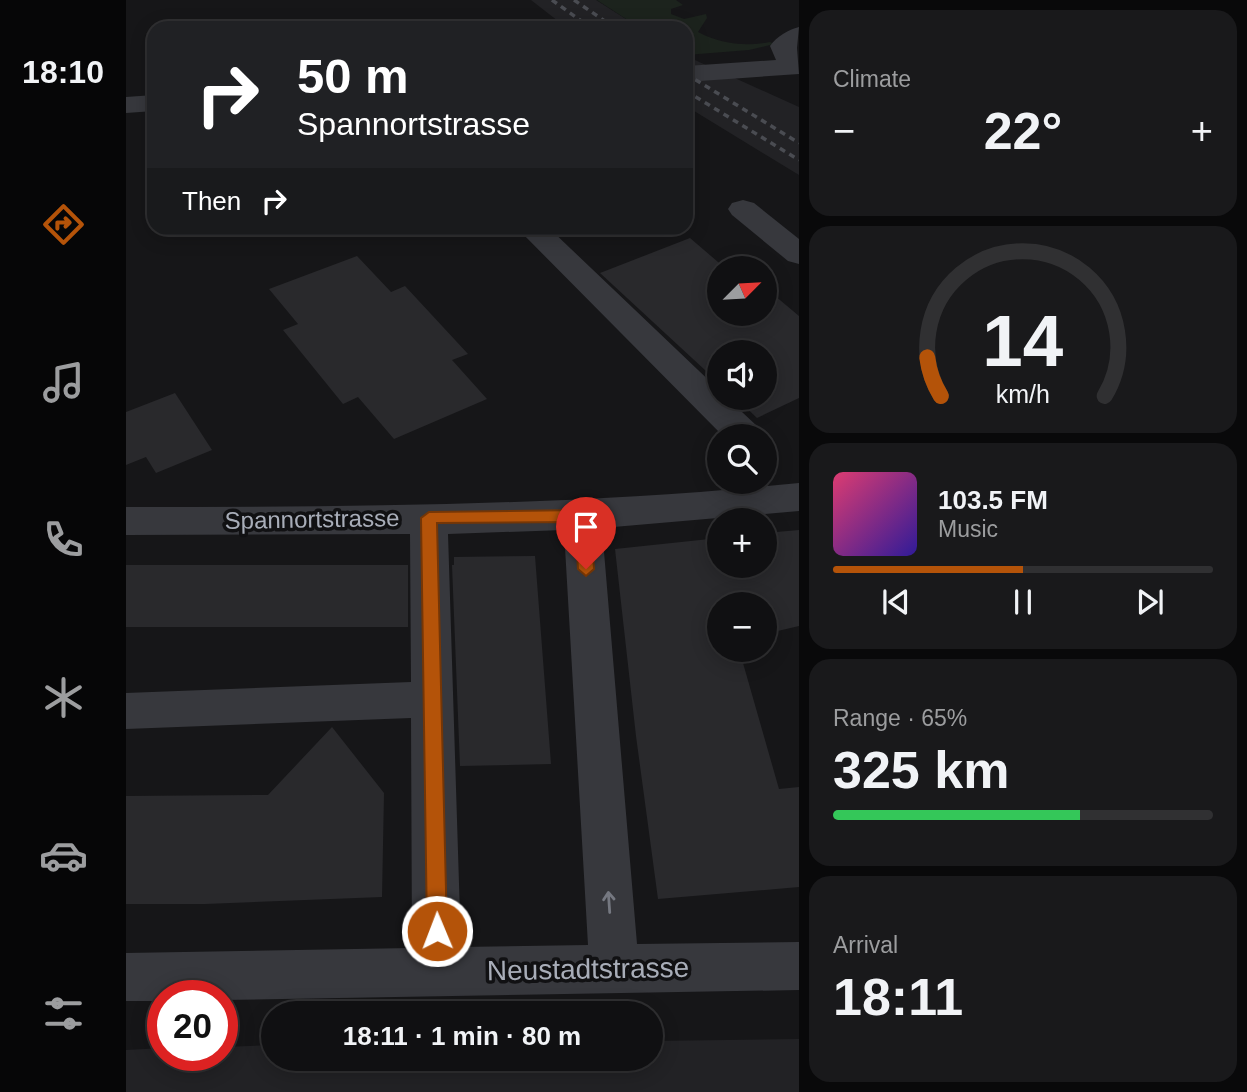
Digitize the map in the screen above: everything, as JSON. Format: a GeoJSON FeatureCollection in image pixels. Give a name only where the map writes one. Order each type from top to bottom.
{"type":"FeatureCollection","features":[{"type":"Feature","properties":{"kind":"street"},"geometry":{"type":"LineString","coordinates":[[693,74],[796,66],[783,46],[799,36]]}},
{"type":"Feature","properties":{"kind":"street"},"geometry":{"type":"LineString","coordinates":[[126,104],[147,103]]}},
{"type":"Feature","properties":{"kind":"street"},"geometry":{"type":"LineString","coordinates":[[743,209],[799,254]]}},
{"type":"Feature","properties":{"kind":"street"},"geometry":{"type":"LineString","coordinates":[[539,235],[733,424]]}},
{"type":"Feature","properties":{"kind":"street","name":"Spannortstrasse"},"geometry":{"type":"LineString","coordinates":[[126,521],[582,516],[696,509],[772,494]]}},
{"type":"Feature","properties":{"kind":"street"},"geometry":{"type":"LineString","coordinates":[[582,516],[614,968]]}},
{"type":"Feature","properties":{"kind":"street"},"geometry":{"type":"LineString","coordinates":[[429,518],[437,971]]}},
{"type":"Feature","properties":{"kind":"street"},"geometry":{"type":"LineString","coordinates":[[126,711],[432,699]]}},
{"type":"Feature","properties":{"kind":"street","name":"Neustadtstrasse"},"geometry":{"type":"LineString","coordinates":[[126,977],[799,966]]}},
{"type":"Feature","properties":{"kind":"shaded area"},"geometry":{"type":"Polygon","coordinates":[[[531,0],[596,0],[629,21],[558,21],[531,0]]]}},
{"type":"Feature","properties":{"kind":"shaded area"},"geometry":{"type":"Polygon","coordinates":[[[597,0],[676,0],[683,5],[671,9],[671,14],[684,19],[706,14],[707,18],[698,32],[733,43],[774,44],[749,50],[693,54],[693,21],[629,21],[597,0]]]}},
{"type":"Feature","properties":{"kind":"shaded area"},"geometry":{"type":"Polygon","coordinates":[[[693,59],[799,107],[799,175],[693,110],[693,59]]]}},
{"type":"Feature","properties":{"kind":"shaded area"},"geometry":{"type":"Polygon","coordinates":[[[799,1039],[799,1092],[126,1092],[126,1050],[147,1049],[147,1071],[238,1071],[238,1046],[261,1045],[261,1071],[663,1071],[663,1041],[799,1039]]]}},
{"type":"Feature","properties":{"kind":"building"},"geometry":{"type":"Polygon","coordinates":[[[690,238],[711,256],[707,256],[707,326],[777,326],[777,298],[799,316],[799,398],[777,408],[777,340],[707,340],[707,372],[600,273],[690,238]]]}},
{"type":"Feature","properties":{"kind":"building"},"geometry":{"type":"Polygon","coordinates":[[[357,256],[391,292],[405,286],[468,354],[452,360],[487,399],[394,439],[358,397],[343,404],[283,330],[298,324],[269,289],[357,256]]]}},
{"type":"Feature","properties":{"kind":"building"},"geometry":{"type":"Polygon","coordinates":[[[175,393],[212,450],[156,473],[146,457],[126,465],[126,412],[175,393]]]}},
{"type":"Feature","properties":{"kind":"building"},"geometry":{"type":"Polygon","coordinates":[[[749,410],[774,410],[757,418],[749,410]]]}},
{"type":"Feature","properties":{"kind":"building"},"geometry":{"type":"Polygon","coordinates":[[[799,530],[799,626],[777,631],[777,592],[707,592],[707,662],[743,662],[779,789],[799,787],[799,887],[658,899],[615,549],[707,539],[707,578],[777,578],[777,532],[799,530]]]}},
{"type":"Feature","properties":{"kind":"building"},"geometry":{"type":"Polygon","coordinates":[[[535,556],[551,764],[460,766],[452,565],[454,557],[535,556]]]}},
{"type":"Feature","properties":{"kind":"building"},"geometry":{"type":"Polygon","coordinates":[[[126,565],[408,565],[408,627],[126,627],[126,565]]]}},
{"type":"Feature","properties":{"kind":"building"},"geometry":{"type":"Polygon","coordinates":[[[332,727],[384,793],[382,897],[205,904],[126,904],[126,796],[268,795],[332,727]]]}},
{"type":"Feature","properties":{"kind":"railway"},"geometry":{"type":"LineString","coordinates":[[552,0],[581,21]]}},
{"type":"Feature","properties":{"kind":"railway"},"geometry":{"type":"LineString","coordinates":[[574,0],[605,21]]}},
{"type":"Feature","properties":{"kind":"railway"},"geometry":{"type":"LineString","coordinates":[[693,78],[799,143]]}},
{"type":"Feature","properties":{"kind":"railway"},"geometry":{"type":"LineString","coordinates":[[693,95],[799,160]]}},
{"type":"Feature","properties":{"kind":"route"},"geometry":{"type":"LineString","coordinates":[[437,931],[429,518],[582,516],[586,569]]}}]}
